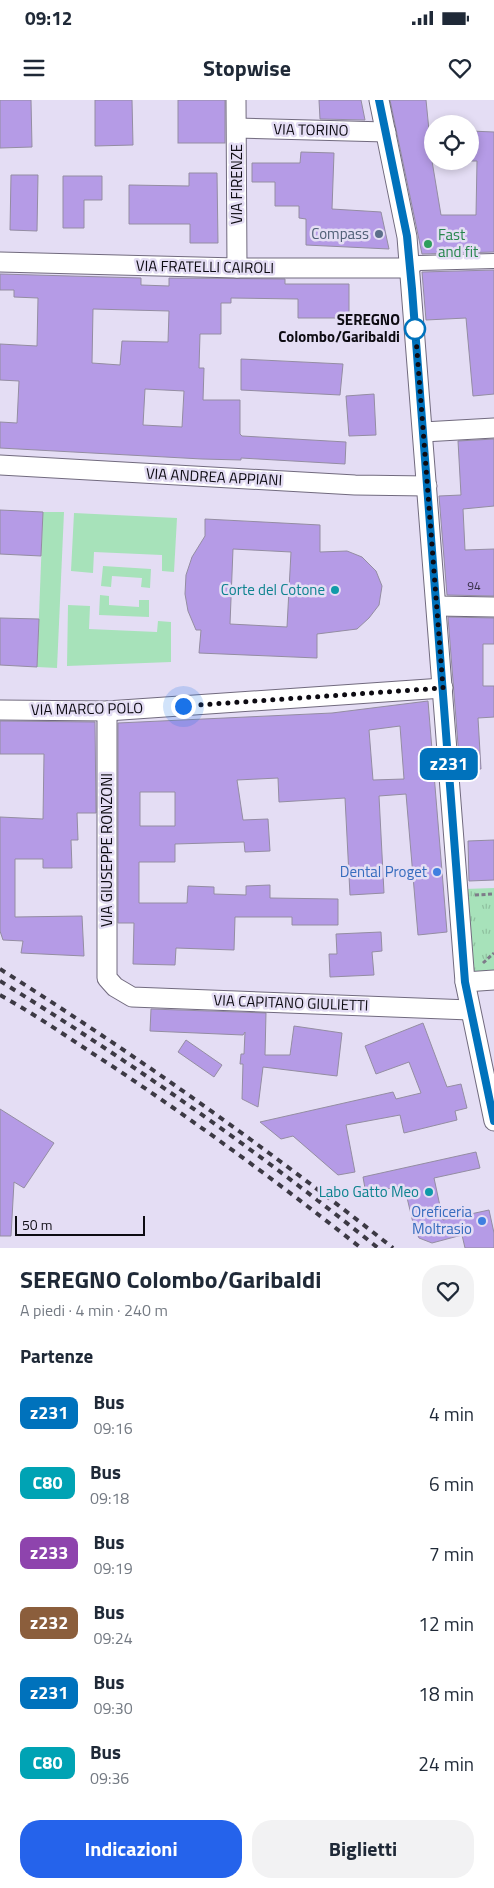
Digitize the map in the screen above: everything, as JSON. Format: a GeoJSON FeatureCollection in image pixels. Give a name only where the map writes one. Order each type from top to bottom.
{"type":"FeatureCollection","features":[{"type":"Feature","properties":{"kind":"street","name":"VIA FIRENZE"},"geometry":{"type":"LineString","coordinates":[[236,100],[237,268]]}},
{"type":"Feature","properties":{"kind":"street"},"geometry":{"type":"LineString","coordinates":[[379,100],[407,236],[465,982],[494,1121]]}},
{"type":"Feature","properties":{"kind":"street","name":"VIA TORINO"},"geometry":{"type":"LineString","coordinates":[[237,128],[386,132]]}},
{"type":"Feature","properties":{"kind":"street"},"geometry":{"type":"LineString","coordinates":[[409,268],[419,263],[494,261]]}},
{"type":"Feature","properties":{"kind":"street","name":"VIA FRATELLI CAIROLI"},"geometry":{"type":"LineString","coordinates":[[0,262],[237,268],[409,268]]}},
{"type":"Feature","properties":{"kind":"street"},"geometry":{"type":"LineString","coordinates":[[423,432],[494,428]]}},
{"type":"Feature","properties":{"kind":"street","name":"VIA ANDREA APPIANI"},"geometry":{"type":"LineString","coordinates":[[0,465],[355,485],[427,486]]}},
{"type":"Feature","properties":{"kind":"street"},"geometry":{"type":"LineString","coordinates":[[437,606],[494,606]]}},
{"type":"Feature","properties":{"kind":"street","name":"VIA MARCO POLO"},"geometry":{"type":"LineString","coordinates":[[0,710],[107,711],[443,688]]}},
{"type":"Feature","properties":{"kind":"street","name":"VIA GIUSEPPE RONZONI"},"geometry":{"type":"LineString","coordinates":[[107,711],[107,978],[115,987]]}},
{"type":"Feature","properties":{"kind":"street"},"geometry":{"type":"LineString","coordinates":[[465,982],[494,980]]}},
{"type":"Feature","properties":{"kind":"street","name":"VIA CAPITANO GIULIETTI"},"geometry":{"type":"LineString","coordinates":[[115,987],[132,997],[470,1010]]}},
{"type":"Feature","properties":{"kind":"green space"},"geometry":{"type":"Polygon","coordinates":[[[43,512],[64,512],[57,668],[37,667],[43,512]]]}},
{"type":"Feature","properties":{"kind":"green space"},"geometry":{"type":"Polygon","coordinates":[[[74,513],[177,518],[174,572],[162,571],[162,555],[94,552],[93,573],[71,571],[74,513]]]}},
{"type":"Feature","properties":{"kind":"green space"},"geometry":{"type":"Polygon","coordinates":[[[103,566],[151,569],[150,588],[141,587],[142,578],[112,576],[111,587],[101,586],[103,566]]]}},
{"type":"Feature","properties":{"kind":"green space"},"geometry":{"type":"Polygon","coordinates":[[[100,595],[109,596],[109,605],[139,607],[139,600],[149,600],[149,617],[99,615],[100,595]]]}},
{"type":"Feature","properties":{"kind":"green space"},"geometry":{"type":"Polygon","coordinates":[[[68,605],[90,606],[89,629],[157,632],[158,621],[171,622],[171,662],[67,666],[68,605]]]}},
{"type":"Feature","properties":{"kind":"green space"},"geometry":{"type":"Polygon","coordinates":[[[494,888],[494,971],[470,971],[464,889],[494,888]]]}},
{"type":"Feature","properties":{"kind":"building"},"geometry":{"type":"Polygon","coordinates":[[[0,100],[31,100],[32,147],[0,148],[0,100]]]}},
{"type":"Feature","properties":{"kind":"building"},"geometry":{"type":"Polygon","coordinates":[[[95,100],[132,100],[133,145],[95,146],[95,100]]]}},
{"type":"Feature","properties":{"kind":"building"},"geometry":{"type":"Polygon","coordinates":[[[178,100],[225,100],[225,143],[178,143],[178,100]]]}},
{"type":"Feature","properties":{"kind":"building"},"geometry":{"type":"Polygon","coordinates":[[[319,100],[361,100],[365,120],[320,119],[319,100]]]}},
{"type":"Feature","properties":{"kind":"building"},"geometry":{"type":"Polygon","coordinates":[[[390,100],[426,100],[427,115],[424,115],[424,170],[434,170],[441,215],[476,215],[479,131],[494,132],[494,252],[422,254],[390,100]]]}},
{"type":"Feature","properties":{"kind":"building"},"geometry":{"type":"Polygon","coordinates":[[[301,152],[334,153],[332,209],[381,212],[389,249],[306,245],[306,219],[299,218],[299,206],[275,206],[275,182],[252,182],[252,163],[300,163],[301,152]]]}},
{"type":"Feature","properties":{"kind":"building"},"geometry":{"type":"Polygon","coordinates":[[[189,173],[217,173],[218,243],[190,243],[190,224],[129,224],[129,185],[189,186],[189,173]]]}},
{"type":"Feature","properties":{"kind":"building"},"geometry":{"type":"Polygon","coordinates":[[[11,175],[38,175],[37,231],[10,230],[11,175]]]}},
{"type":"Feature","properties":{"kind":"building"},"geometry":{"type":"Polygon","coordinates":[[[63,176],[102,176],[102,200],[84,200],[84,228],[63,228],[63,176]]]}},
{"type":"Feature","properties":{"kind":"building"},"geometry":{"type":"Polygon","coordinates":[[[494,270],[494,394],[473,396],[466,318],[426,320],[422,272],[494,270]]]}},
{"type":"Feature","properties":{"kind":"building"},"geometry":{"type":"Polygon","coordinates":[[[0,274],[141,278],[141,285],[169,286],[169,278],[285,279],[285,284],[349,284],[349,318],[298,318],[298,299],[231,298],[231,303],[221,303],[221,334],[200,334],[199,368],[204,368],[203,400],[240,400],[240,434],[242,436],[346,442],[345,464],[241,458],[241,460],[202,459],[0,448],[0,422],[17,423],[19,381],[0,380],[0,344],[37,346],[38,298],[14,297],[14,290],[0,290],[0,274]],[[93,309],[92,363],[120,365],[122,341],[168,342],[169,311],[93,309]],[[145,389],[143,425],[182,427],[184,391],[145,389]]]}},
{"type":"Feature","properties":{"kind":"building"},"geometry":{"type":"Polygon","coordinates":[[[241,359],[343,364],[340,395],[241,390],[241,359]]]}},
{"type":"Feature","properties":{"kind":"building"},"geometry":{"type":"Polygon","coordinates":[[[374,394],[376,435],[349,436],[346,396],[374,394]]]}},
{"type":"Feature","properties":{"kind":"building"},"geometry":{"type":"Polygon","coordinates":[[[494,439],[494,506],[463,509],[465,550],[494,549],[494,596],[447,595],[439,496],[461,495],[458,441],[494,439]]]}},
{"type":"Feature","properties":{"kind":"building"},"geometry":{"type":"Polygon","coordinates":[[[0,510],[43,512],[41,556],[0,554],[0,510]]]}},
{"type":"Feature","properties":{"kind":"building","name":"Corte del Cotone"},"geometry":{"type":"Polygon","coordinates":[[[205,519],[320,525],[320,552],[347,551],[362,557],[376,571],[382,586],[379,605],[357,629],[317,634],[317,658],[199,653],[201,630],[196,630],[188,611],[185,594],[186,575],[192,557],[205,536],[205,519]],[[233,549],[230,624],[287,627],[291,552],[233,549]]]}},
{"type":"Feature","properties":{"kind":"building"},"geometry":{"type":"Polygon","coordinates":[[[448,617],[494,618],[494,644],[483,644],[483,686],[494,686],[494,717],[478,718],[481,769],[460,770],[448,617]]]}},
{"type":"Feature","properties":{"kind":"building"},"geometry":{"type":"Polygon","coordinates":[[[0,618],[39,619],[37,667],[0,665],[0,618]]]}},
{"type":"Feature","properties":{"kind":"building"},"geometry":{"type":"Polygon","coordinates":[[[428,701],[447,932],[418,935],[406,794],[379,796],[384,893],[350,895],[345,798],[279,802],[278,778],[237,780],[243,820],[268,819],[270,851],[245,852],[244,842],[175,844],[175,862],[139,862],[139,903],[187,903],[188,886],[214,887],[214,894],[246,895],[246,886],[270,885],[270,898],[338,899],[338,925],[292,925],[292,917],[235,917],[234,950],[176,948],[175,965],[133,964],[134,923],[118,923],[118,723],[332,713],[428,701]],[[400,726],[369,730],[373,780],[404,779],[400,726]],[[140,792],[140,826],[175,826],[175,792],[140,792]]]}},
{"type":"Feature","properties":{"kind":"building"},"geometry":{"type":"Polygon","coordinates":[[[0,721],[95,722],[96,813],[77,813],[78,840],[71,840],[72,868],[43,868],[43,859],[15,859],[15,917],[82,916],[84,956],[21,953],[23,941],[3,940],[0,931],[0,817],[43,819],[44,754],[0,754],[0,721]]]}},
{"type":"Feature","properties":{"kind":"building"},"geometry":{"type":"Polygon","coordinates":[[[494,840],[494,880],[469,881],[468,841],[494,840]]]}},
{"type":"Feature","properties":{"kind":"building"},"geometry":{"type":"Polygon","coordinates":[[[381,932],[382,951],[372,952],[374,975],[330,977],[329,954],[337,954],[336,934],[381,932]]]}},
{"type":"Feature","properties":{"kind":"building"},"geometry":{"type":"Polygon","coordinates":[[[151,1009],[266,1013],[265,1055],[290,1055],[294,1026],[342,1033],[337,1076],[263,1067],[258,1107],[242,1099],[243,1064],[240,1064],[241,1054],[244,1054],[245,1032],[243,1035],[150,1031],[151,1009]]]}},
{"type":"Feature","properties":{"kind":"building"},"geometry":{"type":"Polygon","coordinates":[[[423,1023],[447,1087],[461,1084],[467,1108],[455,1111],[457,1120],[404,1133],[400,1115],[346,1125],[355,1172],[338,1175],[293,1136],[281,1139],[260,1122],[393,1092],[396,1099],[421,1093],[409,1062],[376,1074],[365,1046],[423,1023]]]}},
{"type":"Feature","properties":{"kind":"building"},"geometry":{"type":"Polygon","coordinates":[[[186,1040],[222,1065],[214,1077],[178,1052],[186,1040]]]}},
{"type":"Feature","properties":{"kind":"building"},"geometry":{"type":"Polygon","coordinates":[[[0,1109],[54,1143],[24,1188],[14,1182],[11,1236],[0,1236],[0,1109]]]}},
{"type":"Feature","properties":{"kind":"building"},"geometry":{"type":"Polygon","coordinates":[[[476,1152],[480,1168],[434,1178],[443,1220],[489,1210],[494,1233],[494,1248],[465,1248],[462,1235],[432,1243],[419,1238],[414,1227],[404,1185],[366,1194],[363,1177],[476,1152]]]}},
{"type":"Feature","properties":{"kind":"railway"},"geometry":{"type":"LineString","coordinates":[[0,969],[200,1103],[298,1174],[393,1248]]}},
{"type":"Feature","properties":{"kind":"railway"},"geometry":{"type":"LineString","coordinates":[[0,981],[97,1043],[193,1108],[287,1177],[378,1248]]}},
{"type":"Feature","properties":{"kind":"railway"},"geometry":{"type":"LineString","coordinates":[[0,995],[28,1011],[174,1108],[361,1248]]}},
{"type":"Feature","properties":{"kind":"bus line","name":"z231"},"geometry":{"type":"LineString","coordinates":[[379,100],[407,236],[465,982],[494,1121]]}},
{"type":"Feature","properties":{"kind":"place","name":"Compass"},"geometry":{"type":"Point","coordinates":[379,234]}},
{"type":"Feature","properties":{"kind":"place","name":"Fast and fit"},"geometry":{"type":"Point","coordinates":[428,244]}},
{"type":"Feature","properties":{"kind":"place","name":"SEREGNO Colombo/Garibaldi"},"geometry":{"type":"Point","coordinates":[415,329]}},
{"type":"Feature","properties":{"kind":"place","name":"Corte del Cotone"},"geometry":{"type":"Point","coordinates":[335,590]}},
{"type":"Feature","properties":{"kind":"place","name":"Dental Proget"},"geometry":{"type":"Point","coordinates":[437,872]}},
{"type":"Feature","properties":{"kind":"place","name":"Labo Gatto Meo"},"geometry":{"type":"Point","coordinates":[429,1192]}},
{"type":"Feature","properties":{"kind":"place","name":"Oreficeria Moltrasio"},"geometry":{"type":"Point","coordinates":[482,1221]}},
{"type":"Feature","properties":{"kind":"route"},"geometry":{"type":"LineString","coordinates":[[183,706],[443,688],[415,325],[415,329]]}}]}
